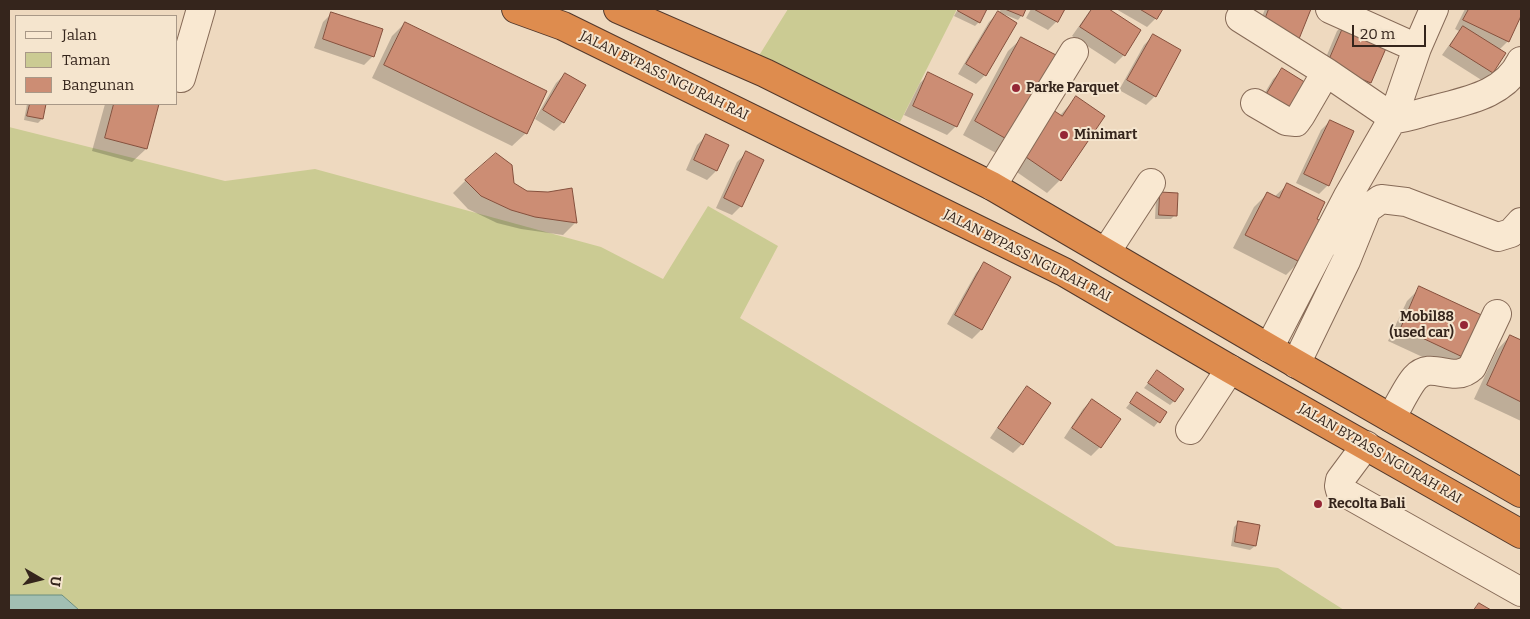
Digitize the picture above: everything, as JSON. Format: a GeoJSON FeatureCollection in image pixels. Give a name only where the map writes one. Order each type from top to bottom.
{"type":"FeatureCollection","features":[{"type":"Feature","properties":{"kind":"highway","name":"JALAN BYPASS NGURAH RAI"},"geometry":{"type":"LineString","coordinates":[[516,9],[563,26],[1064,272],[1230,369],[1521,534]]}},
{"type":"Feature","properties":{"kind":"highway"},"geometry":{"type":"LineString","coordinates":[[618,9],[764,74],[992,186],[1521,493]]}},
{"type":"Feature","properties":{"kind":"street"},"geometry":{"type":"LineString","coordinates":[[181,78],[201,9]]}},
{"type":"Feature","properties":{"kind":"street"},"geometry":{"type":"LineString","coordinates":[[1330,9],[1417,48]]}},
{"type":"Feature","properties":{"kind":"street"},"geometry":{"type":"LineString","coordinates":[[1269,348],[1348,196],[1393,118],[1417,48],[1434,9]]}},
{"type":"Feature","properties":{"kind":"street"},"geometry":{"type":"LineString","coordinates":[[1240,18],[1326,72],[1393,118],[1398,119],[1487,94],[1504,84],[1521,61]]}},
{"type":"Feature","properties":{"kind":"street"},"geometry":{"type":"LineString","coordinates":[[992,186],[1074,52]]}},
{"type":"Feature","properties":{"kind":"street"},"geometry":{"type":"LineString","coordinates":[[1255,103],[1286,122],[1296,122],[1326,72]]}},
{"type":"Feature","properties":{"kind":"street"},"geometry":{"type":"LineString","coordinates":[[1106,252],[1150,183]]}},
{"type":"Feature","properties":{"kind":"street"},"geometry":{"type":"LineString","coordinates":[[1296,364],[1346,261],[1367,210],[1381,199],[1406,202],[1498,237],[1511,233],[1521,222]]}},
{"type":"Feature","properties":{"kind":"street"},"geometry":{"type":"LineString","coordinates":[[1391,418],[1415,377],[1426,371],[1438,371],[1454,375],[1466,373],[1472,367],[1496,314]]}},
{"type":"Feature","properties":{"kind":"street"},"geometry":{"type":"LineString","coordinates":[[1190,430],[1230,369]]}},
{"type":"Feature","properties":{"kind":"street"},"geometry":{"type":"LineString","coordinates":[[1366,445],[1340,480],[1340,490],[1521,592]]}},
{"type":"Feature","properties":{"kind":"green space"},"geometry":{"type":"Polygon","coordinates":[[[788,9],[957,9],[900,122],[755,62],[788,9]]]}},
{"type":"Feature","properties":{"kind":"green space"},"geometry":{"type":"Polygon","coordinates":[[[9,127],[225,181],[315,169],[601,247],[663,279],[708,206],[778,246],[740,318],[1116,546],[1278,568],[1344,610],[79,610],[62,595],[9,595],[9,127]]]}},
{"type":"Feature","properties":{"kind":"shaded area"},"geometry":{"type":"Polygon","coordinates":[[[9,595],[62,595],[79,610],[9,610],[9,595]]]}},
{"type":"Feature","properties":{"kind":"building"},"geometry":{"type":"Polygon","coordinates":[[[959,9],[987,9],[980,23],[958,11],[959,9]]]}},
{"type":"Feature","properties":{"kind":"building"},"geometry":{"type":"Polygon","coordinates":[[[1005,9],[1026,9],[1023,16],[1005,9]]]}},
{"type":"Feature","properties":{"kind":"building"},"geometry":{"type":"Polygon","coordinates":[[[1034,9],[1065,9],[1058,22],[1034,9]]]}},
{"type":"Feature","properties":{"kind":"building"},"geometry":{"type":"Polygon","coordinates":[[[1092,9],[1109,9],[1141,30],[1125,56],[1080,27],[1092,9]]]}},
{"type":"Feature","properties":{"kind":"building"},"geometry":{"type":"Polygon","coordinates":[[[1140,9],[1163,9],[1157,19],[1140,9]]]}},
{"type":"Feature","properties":{"kind":"building"},"geometry":{"type":"Polygon","coordinates":[[[1269,9],[1311,9],[1299,39],[1263,25],[1269,9]]]}},
{"type":"Feature","properties":{"kind":"building"},"geometry":{"type":"Polygon","coordinates":[[[1469,9],[1521,9],[1521,16],[1509,42],[1463,20],[1469,9]]]}},
{"type":"Feature","properties":{"kind":"building"},"geometry":{"type":"Polygon","coordinates":[[[998,11],[1017,23],[986,76],[966,64],[998,11]]]}},
{"type":"Feature","properties":{"kind":"building"},"geometry":{"type":"Polygon","coordinates":[[[331,12],[383,29],[374,57],[323,39],[331,12]]]}},
{"type":"Feature","properties":{"kind":"building"},"geometry":{"type":"Polygon","coordinates":[[[1346,21],[1390,39],[1371,83],[1327,65],[1346,21]]]}},
{"type":"Feature","properties":{"kind":"building"},"geometry":{"type":"Polygon","coordinates":[[[405,22],[547,91],[527,134],[384,65],[405,22]]]}},
{"type":"Feature","properties":{"kind":"building"},"geometry":{"type":"Polygon","coordinates":[[[1463,26],[1506,53],[1493,73],[1450,46],[1463,26]]]}},
{"type":"Feature","properties":{"kind":"building"},"geometry":{"type":"Polygon","coordinates":[[[1153,34],[1181,50],[1156,97],[1127,80],[1153,34]]]}},
{"type":"Feature","properties":{"kind":"building","name":"Parke Parquet"},"geometry":{"type":"Polygon","coordinates":[[[1021,37],[1056,55],[1010,141],[975,121],[1021,37]]]}},
{"type":"Feature","properties":{"kind":"building"},"geometry":{"type":"Polygon","coordinates":[[[1282,68],[1311,86],[1291,120],[1262,102],[1282,68]]]}},
{"type":"Feature","properties":{"kind":"building"},"geometry":{"type":"Polygon","coordinates":[[[928,72],[973,94],[957,127],[913,106],[928,72]]]}},
{"type":"Feature","properties":{"kind":"building"},"geometry":{"type":"Polygon","coordinates":[[[565,73],[586,85],[564,123],[543,110],[565,73]]]}},
{"type":"Feature","properties":{"kind":"building","name":"Minimart"},"geometry":{"type":"Polygon","coordinates":[[[1076,96],[1105,116],[1061,181],[1023,155],[1053,110],[1062,116],[1076,96]]]}},
{"type":"Feature","properties":{"kind":"building"},"geometry":{"type":"Polygon","coordinates":[[[30,105],[46,105],[43,119],[27,116],[30,105]]]}},
{"type":"Feature","properties":{"kind":"building"},"geometry":{"type":"Polygon","coordinates":[[[114,105],[159,105],[147,149],[105,138],[114,105]]]}},
{"type":"Feature","properties":{"kind":"building"},"geometry":{"type":"Polygon","coordinates":[[[1330,120],[1354,131],[1329,186],[1304,174],[1330,120]]]}},
{"type":"Feature","properties":{"kind":"building"},"geometry":{"type":"Polygon","coordinates":[[[706,134],[729,145],[717,171],[694,160],[706,134]]]}},
{"type":"Feature","properties":{"kind":"building"},"geometry":{"type":"Polygon","coordinates":[[[746,151],[764,160],[742,207],[724,198],[746,151]]]}},
{"type":"Feature","properties":{"kind":"building"},"geometry":{"type":"Polygon","coordinates":[[[496,153],[512,165],[514,183],[527,191],[548,192],[572,188],[577,223],[535,217],[511,210],[481,196],[465,180],[496,153]]]}},
{"type":"Feature","properties":{"kind":"building"},"geometry":{"type":"Polygon","coordinates":[[[1287,183],[1325,202],[1317,219],[1321,221],[1300,262],[1245,235],[1267,192],[1279,198],[1287,183]]]}},
{"type":"Feature","properties":{"kind":"building"},"geometry":{"type":"Polygon","coordinates":[[[1160,192],[1178,193],[1177,216],[1159,215],[1160,192]]]}},
{"type":"Feature","properties":{"kind":"building"},"geometry":{"type":"Polygon","coordinates":[[[984,262],[1011,277],[982,330],[955,315],[984,262]]]}},
{"type":"Feature","properties":{"kind":"building"},"geometry":{"type":"Polygon","coordinates":[[[1419,286],[1488,318],[1469,360],[1401,328],[1419,286]]]}},
{"type":"Feature","properties":{"kind":"building"},"geometry":{"type":"Polygon","coordinates":[[[1510,335],[1521,340],[1521,402],[1487,385],[1510,335]]]}},
{"type":"Feature","properties":{"kind":"building"},"geometry":{"type":"Polygon","coordinates":[[[1157,370],[1184,389],[1175,402],[1148,383],[1157,370]]]}},
{"type":"Feature","properties":{"kind":"building"},"geometry":{"type":"Polygon","coordinates":[[[1027,386],[1051,403],[1023,445],[998,428],[1027,386]]]}},
{"type":"Feature","properties":{"kind":"building"},"geometry":{"type":"Polygon","coordinates":[[[1137,392],[1167,412],[1160,423],[1130,403],[1137,392]]]}},
{"type":"Feature","properties":{"kind":"building"},"geometry":{"type":"Polygon","coordinates":[[[1092,399],[1121,419],[1101,448],[1072,428],[1092,399]]]}},
{"type":"Feature","properties":{"kind":"building"},"geometry":{"type":"Polygon","coordinates":[[[1238,521],[1260,525],[1256,546],[1235,542],[1238,521]]]}},
{"type":"Feature","properties":{"kind":"building"},"geometry":{"type":"Polygon","coordinates":[[[1479,603],[1491,610],[1474,610],[1479,603]]]}},
{"type":"Feature","properties":{"kind":"place","name":"Parke Parquet"},"geometry":{"type":"Point","coordinates":[1016,88]}},
{"type":"Feature","properties":{"kind":"place","name":"Minimart"},"geometry":{"type":"Point","coordinates":[1064,135]}},
{"type":"Feature","properties":{"kind":"place","name":"Mobil88 (used car)"},"geometry":{"type":"Point","coordinates":[1464,325]}},
{"type":"Feature","properties":{"kind":"place","name":"Recolta Bali"},"geometry":{"type":"Point","coordinates":[1318,504]}}]}
